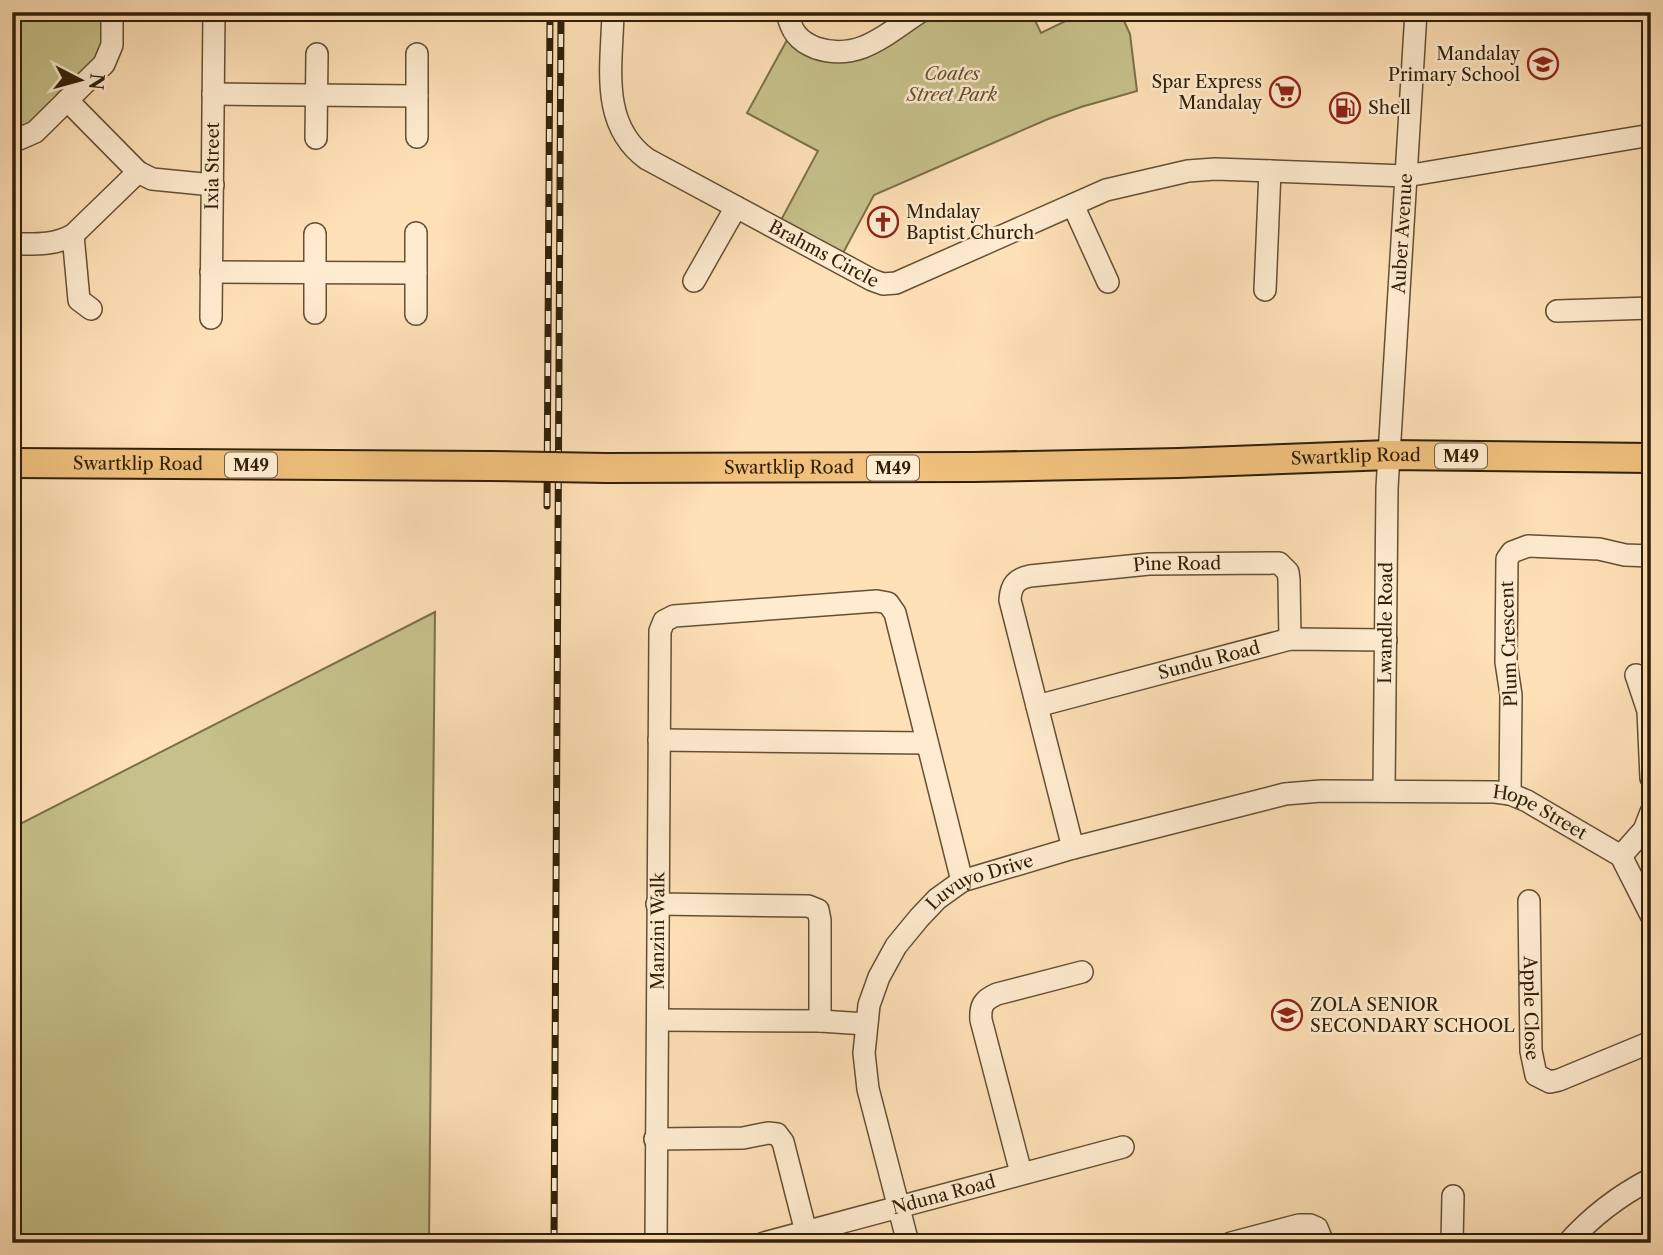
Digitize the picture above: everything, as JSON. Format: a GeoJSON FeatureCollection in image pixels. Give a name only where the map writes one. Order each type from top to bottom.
{"type":"FeatureCollection","features":[{"type":"Feature","properties":{"kind":"main road","name":"Swartklip Road"},"geometry":{"type":"LineString","coordinates":[[12,463],[607,468],[973,467],[1389,455],[1651,458]]}},
{"type":"Feature","properties":{"kind":"street"},"geometry":{"type":"LineString","coordinates":[[12,142],[34,132],[107,58],[112,45],[112,12]]}},
{"type":"Feature","properties":{"kind":"street","name":"Ixia Street"},"geometry":{"type":"LineString","coordinates":[[211,317],[214,12]]}},
{"type":"Feature","properties":{"kind":"street","name":"Brahms Circle"},"geometry":{"type":"LineString","coordinates":[[613,12],[612,102],[616,120],[625,137],[647,159],[872,280],[890,284],[1114,188],[1188,171],[1406,176],[1651,135]]}},
{"type":"Feature","properties":{"kind":"street"},"geometry":{"type":"LineString","coordinates":[[787,12],[792,31],[798,38],[813,47],[842,53],[861,50],[920,12]]}},
{"type":"Feature","properties":{"kind":"street","name":"Auber Avenue"},"geometry":{"type":"LineString","coordinates":[[1389,455],[1416,12]]}},
{"type":"Feature","properties":{"kind":"street"},"geometry":{"type":"LineString","coordinates":[[316,138],[317,54]]}},
{"type":"Feature","properties":{"kind":"street"},"geometry":{"type":"LineString","coordinates":[[417,54],[417,137]]}},
{"type":"Feature","properties":{"kind":"street"},"geometry":{"type":"LineString","coordinates":[[214,94],[417,96]]}},
{"type":"Feature","properties":{"kind":"street"},"geometry":{"type":"LineString","coordinates":[[67,100],[138,172],[152,179],[213,185]]}},
{"type":"Feature","properties":{"kind":"street"},"geometry":{"type":"LineString","coordinates":[[1265,290],[1269,171]]}},
{"type":"Feature","properties":{"kind":"street"},"geometry":{"type":"LineString","coordinates":[[12,244],[48,244],[60,242],[73,235],[138,172]]}},
{"type":"Feature","properties":{"kind":"street"},"geometry":{"type":"LineString","coordinates":[[1073,205],[1108,282]]}},
{"type":"Feature","properties":{"kind":"street"},"geometry":{"type":"LineString","coordinates":[[694,281],[736,207]]}},
{"type":"Feature","properties":{"kind":"street"},"geometry":{"type":"LineString","coordinates":[[416,233],[416,314]]}},
{"type":"Feature","properties":{"kind":"street"},"geometry":{"type":"LineString","coordinates":[[315,234],[315,313]]}},
{"type":"Feature","properties":{"kind":"street"},"geometry":{"type":"LineString","coordinates":[[73,235],[79,300],[91,309]]}},
{"type":"Feature","properties":{"kind":"street"},"geometry":{"type":"LineString","coordinates":[[211,272],[416,273]]}},
{"type":"Feature","properties":{"kind":"street"},"geometry":{"type":"LineString","coordinates":[[1557,311],[1651,308]]}},
{"type":"Feature","properties":{"kind":"street","name":"Lwandle Road"},"geometry":{"type":"LineString","coordinates":[[1384,791],[1389,455]]}},
{"type":"Feature","properties":{"kind":"street","name":"Plum Crescent"},"geometry":{"type":"LineString","coordinates":[[1510,794],[1511,695],[1506,662],[1507,559],[1512,552],[1528,546],[1599,549],[1625,555],[1651,556]]}},
{"type":"Feature","properties":{"kind":"street","name":"Pine Road"},"geometry":{"type":"LineString","coordinates":[[1037,706],[1010,600],[1010,591],[1020,578],[1149,564],[1279,563],[1288,572],[1290,639]]}},
{"type":"Feature","properties":{"kind":"street","name":"Manzini Walk"},"geometry":{"type":"LineString","coordinates":[[656,1243],[660,631],[664,621],[674,616],[877,601],[888,603],[895,613],[927,743]]}},
{"type":"Feature","properties":{"kind":"street","name":"Sundu Road"},"geometry":{"type":"LineString","coordinates":[[1037,706],[1290,639],[1386,640]]}},
{"type":"Feature","properties":{"kind":"street"},"geometry":{"type":"LineString","coordinates":[[1636,675],[1648,711],[1651,778]]}},
{"type":"Feature","properties":{"kind":"street"},"geometry":{"type":"LineString","coordinates":[[1037,706],[1073,848]]}},
{"type":"Feature","properties":{"kind":"street"},"geometry":{"type":"LineString","coordinates":[[659,740],[927,743],[962,881]]}},
{"type":"Feature","properties":{"kind":"street","name":"Luvuyo Drive"},"geometry":{"type":"LineString","coordinates":[[908,1243],[868,1089],[864,1053],[866,1024],[879,976],[896,946],[937,899],[962,881],[1073,848],[1285,794],[1303,791],[1384,791]]}},
{"type":"Feature","properties":{"kind":"street","name":"Hope Street"},"geometry":{"type":"LineString","coordinates":[[1384,791],[1510,794],[1527,801],[1621,856]]}},
{"type":"Feature","properties":{"kind":"street"},"geometry":{"type":"LineString","coordinates":[[1651,812],[1643,830],[1621,856],[1651,915]]}},
{"type":"Feature","properties":{"kind":"street","name":"Apple Close"},"geometry":{"type":"LineString","coordinates":[[1529,901],[1531,1051],[1536,1075],[1550,1082],[1559,1080],[1651,1042]]}},
{"type":"Feature","properties":{"kind":"street"},"geometry":{"type":"LineString","coordinates":[[657,904],[808,906],[818,910],[821,1021]]}},
{"type":"Feature","properties":{"kind":"street"},"geometry":{"type":"LineString","coordinates":[[1021,1173],[981,1020],[982,1003],[997,994],[1082,972]]}},
{"type":"Feature","properties":{"kind":"street"},"geometry":{"type":"LineString","coordinates":[[658,1020],[821,1021],[866,1024]]}},
{"type":"Feature","properties":{"kind":"street"},"geometry":{"type":"LineString","coordinates":[[655,1139],[743,1138],[777,1134],[783,1142],[806,1232]]}},
{"type":"Feature","properties":{"kind":"street","name":"Nduna Road"},"geometry":{"type":"LineString","coordinates":[[764,1243],[1123,1147]]}},
{"type":"Feature","properties":{"kind":"street"},"geometry":{"type":"LineString","coordinates":[[1567,1243],[1586,1222],[1622,1194],[1651,1179]]}},
{"type":"Feature","properties":{"kind":"street"},"geometry":{"type":"LineString","coordinates":[[1452,1243],[1453,1196]]}},
{"type":"Feature","properties":{"kind":"street"},"geometry":{"type":"LineString","coordinates":[[1231,1243],[1299,1225],[1310,1225],[1320,1236]]}},
{"type":"Feature","properties":{"kind":"green space"},"geometry":{"type":"Polygon","coordinates":[[[12,12],[107,12],[103,54],[21,135],[12,119],[12,12]]]}},
{"type":"Feature","properties":{"kind":"green space","name":"Coates Street Park"},"geometry":{"type":"Polygon","coordinates":[[[933,12],[1031,12],[1041,33],[1084,12],[1120,12],[1130,34],[1137,91],[1048,119],[874,195],[842,255],[780,222],[818,151],[747,113],[787,40],[821,57],[844,62],[858,59],[885,46],[933,12]]]}},
{"type":"Feature","properties":{"kind":"green space"},"geometry":{"type":"Polygon","coordinates":[[[435,612],[429,1243],[12,1243],[12,828],[435,612]]]}},
{"type":"Feature","properties":{"kind":"railway"},"geometry":{"type":"LineString","coordinates":[[547,506],[550,12]]}},
{"type":"Feature","properties":{"kind":"railway"},"geometry":{"type":"LineString","coordinates":[[554,1243],[561,12]]}},
{"type":"Feature","properties":{"kind":"place","name":"Mandalay Primary School"},"geometry":{"type":"Point","coordinates":[1543,64]}},
{"type":"Feature","properties":{"kind":"place","name":"Spar Express Mandalay"},"geometry":{"type":"Point","coordinates":[1285,92]}},
{"type":"Feature","properties":{"kind":"place","name":"Shell"},"geometry":{"type":"Point","coordinates":[1345,108]}},
{"type":"Feature","properties":{"kind":"place","name":"Mndalay Baptist Church"},"geometry":{"type":"Point","coordinates":[883,222]}},
{"type":"Feature","properties":{"kind":"place","name":"ZOLA SENIOR SECONDARY SCHOOL"},"geometry":{"type":"Point","coordinates":[1287,1015]}}]}
